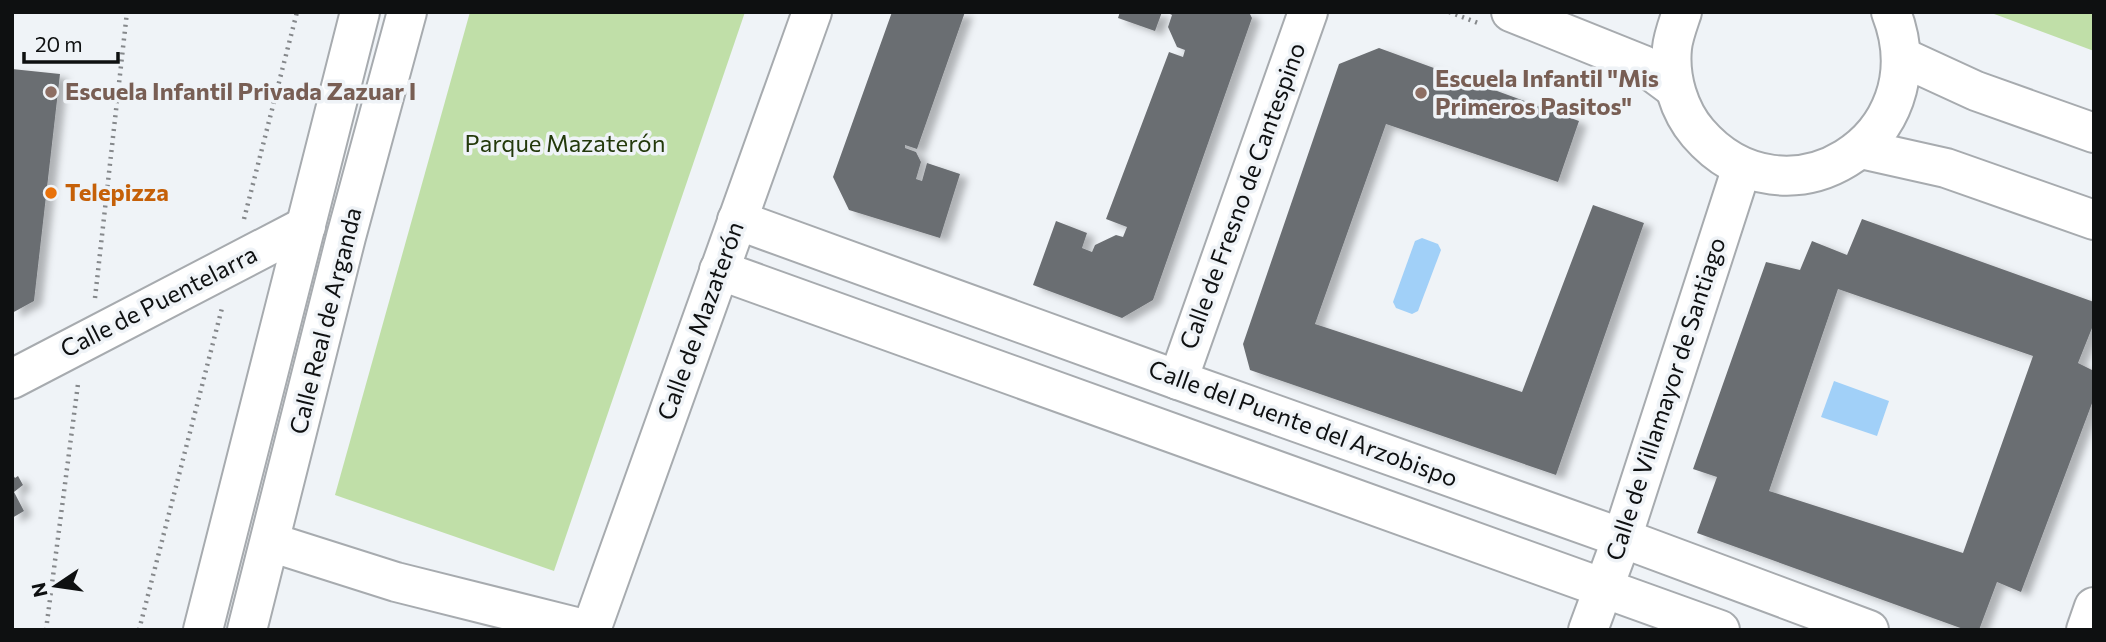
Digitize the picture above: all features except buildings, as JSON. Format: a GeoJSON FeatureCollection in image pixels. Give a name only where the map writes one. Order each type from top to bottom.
{"type":"FeatureCollection","features":[{"type":"Feature","properties":{"kind":"street","name":"Calle Real de Arganda"},"geometry":{"type":"LineString","coordinates":[[203,630],[360,12]]}},
{"type":"Feature","properties":{"kind":"street","name":"Calle Real de Arganda"},"geometry":{"type":"LineString","coordinates":[[247,630],[346,237],[407,12]]}},
{"type":"Feature","properties":{"kind":"street","name":"Calle de Mazaterón"},"geometry":{"type":"LineString","coordinates":[[589,630],[812,12]]}},
{"type":"Feature","properties":{"kind":"street","name":"Calle de Fresno de Cantespino"},"geometry":{"type":"LineString","coordinates":[[1178,380],[1308,12]]}},
{"type":"Feature","properties":{"kind":"street"},"geometry":{"type":"LineString","coordinates":[[1511,12],[1643,65],[1675,88]]}},
{"type":"Feature","properties":{"kind":"street"},"geometry":{"type":"LineString","coordinates":[[1682,12],[1672,49],[1675,88],[1688,121],[1712,148],[1742,167],[1783,176],[1825,170],[1861,149],[1884,122],[1898,91],[1902,57],[1891,12]]}},
{"type":"Feature","properties":{"kind":"street"},"geometry":{"type":"LineString","coordinates":[[1902,57],[1976,91],[2094,133]]}},
{"type":"Feature","properties":{"kind":"street"},"geometry":{"type":"LineString","coordinates":[[1861,149],[1946,168],[2094,220]]}},
{"type":"Feature","properties":{"kind":"street","name":"Calle de Villamayor de Santiago"},"geometry":{"type":"LineString","coordinates":[[1588,630],[1622,538],[1742,167]]}},
{"type":"Feature","properties":{"kind":"street","name":"Calle del Puente del Arzobispo"},"geometry":{"type":"LineString","coordinates":[[737,220],[1622,538],[1870,630]]}},
{"type":"Feature","properties":{"kind":"street","name":"Calle de Puentelarra"},"geometry":{"type":"LineString","coordinates":[[12,379],[306,226]]}},
{"type":"Feature","properties":{"kind":"street"},"geometry":{"type":"LineString","coordinates":[[719,270],[1720,630]]}},
{"type":"Feature","properties":{"kind":"street"},"geometry":{"type":"LineString","coordinates":[[270,542],[384,579],[589,630]]}},
{"type":"Feature","properties":{"kind":"street"},"geometry":{"type":"LineString","coordinates":[[2086,630],[2094,607]]}},
{"type":"Feature","properties":{"kind":"path"},"geometry":{"type":"LineString","coordinates":[[95,305],[127,12]]}},
{"type":"Feature","properties":{"kind":"path"},"geometry":{"type":"LineString","coordinates":[[139,630],[297,12]]}},
{"type":"Feature","properties":{"kind":"path"},"geometry":{"type":"LineString","coordinates":[[46,630],[79,373]]}},
{"type":"Feature","properties":{"kind":"green space","name":"Parque Mazaterón"},"geometry":{"type":"Polygon","coordinates":[[[470,12],[745,12],[554,571],[335,495],[470,12]]]}},
{"type":"Feature","properties":{"kind":"green space"},"geometry":{"type":"Polygon","coordinates":[[[1988,12],[2094,12],[2094,51],[1997,15],[1988,12]]]}},
{"type":"Feature","properties":{"kind":"water"},"geometry":{"type":"Polygon","coordinates":[[[1422,238],[1438,244],[1441,250],[1418,311],[1412,314],[1396,308],[1393,302],[1415,241],[1422,238]]]}},
{"type":"Feature","properties":{"kind":"water"},"geometry":{"type":"Polygon","coordinates":[[[1834,381],[1889,401],[1877,436],[1821,417],[1834,381]]]}},
{"type":"Feature","properties":{"kind":"place","name":"Escuela Infantil Privada Zazuar I"},"geometry":{"type":"Point","coordinates":[51,92]}},
{"type":"Feature","properties":{"kind":"place","name":"Escuela Infantil \"Mis Primeros Pasitos\""},"geometry":{"type":"Point","coordinates":[1421,93]}},
{"type":"Feature","properties":{"kind":"place","name":"Telepizza"},"geometry":{"type":"Point","coordinates":[51,193]}}]}
